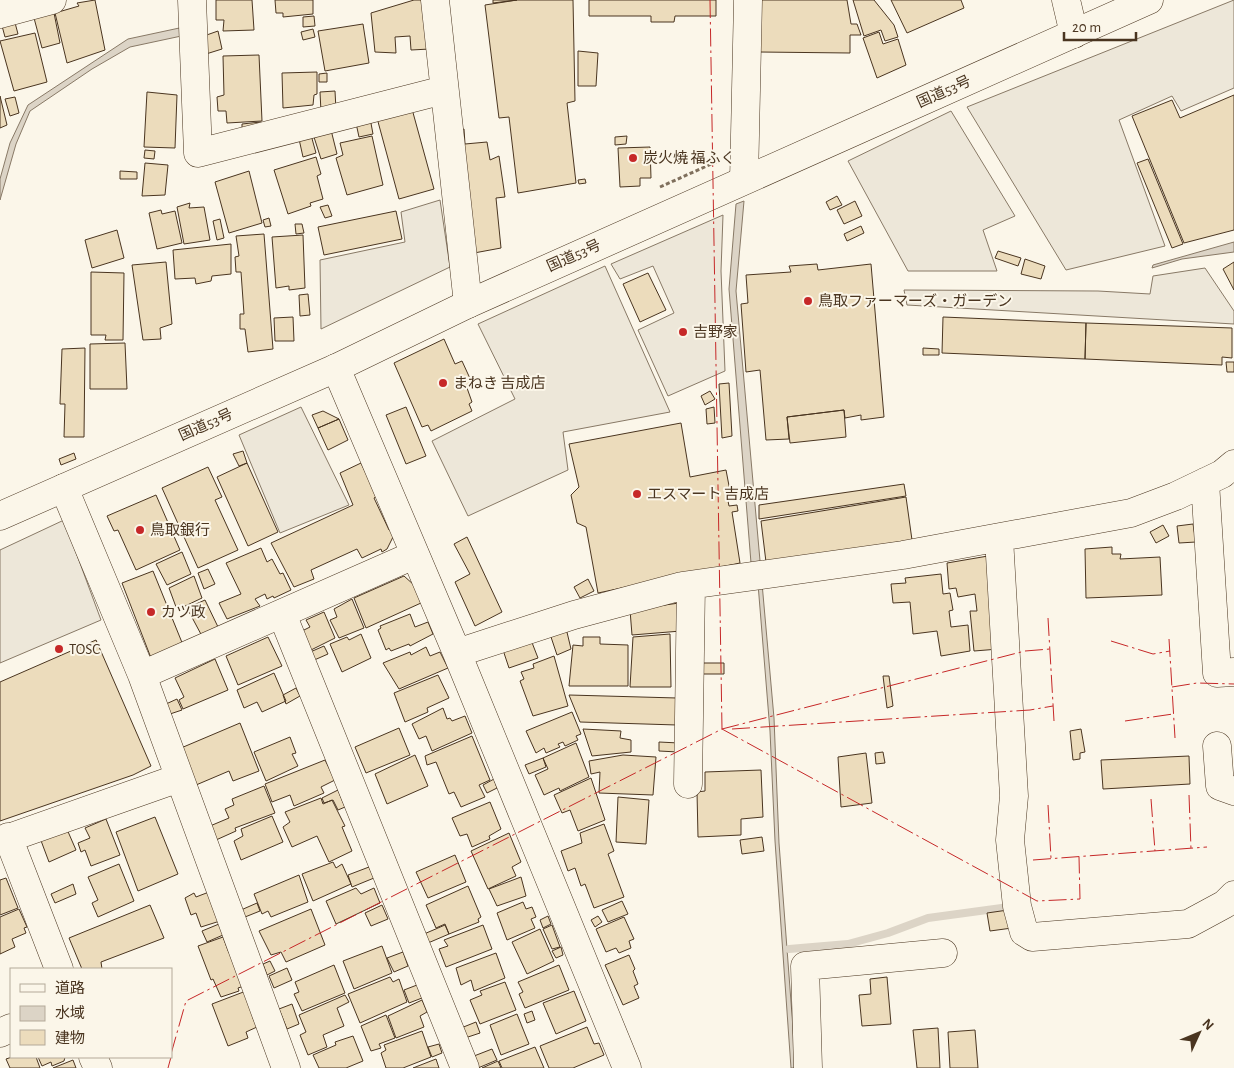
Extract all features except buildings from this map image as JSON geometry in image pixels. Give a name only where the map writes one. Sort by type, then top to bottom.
[{"type":"main road","points":[[0,14],[52,0]]},
{"type":"main road","points":[[192,0],[198,153],[444,90]]},
{"type":"main road","points":[[435,0],[468,304]]},
{"type":"main road","points":[[744,180],[748,0]]},
{"type":"main road","points":[[1066,0],[1074,34]]},
{"type":"main road","name":"国道53号","points":[[0,516],[336,368],[468,304],[1149,0]]},
{"type":"main road","points":[[336,368],[457,653],[627,1068]]},
{"type":"main road","points":[[457,653],[574,615],[691,585],[902,555],[1131,514],[1205,482],[1234,464]]},
{"type":"main road","points":[[1205,482],[1218,673],[1234,672]]},
{"type":"main road","points":[[64,488],[142,675],[286,1068]]},
{"type":"main road","points":[[999,538],[1014,796],[1010,840],[1017,906],[1024,932],[1032,938],[1188,924],[1225,904],[1234,895]]},
{"type":"main road","points":[[142,675],[414,555]]},
{"type":"main road","points":[[688,784],[691,585]]},
{"type":"main road","points":[[282,614],[465,1068]]},
{"type":"main road","points":[[1217,746],[1220,786],[1234,791]]},
{"type":"main road","points":[[59,968],[4,839],[179,778]]},
{"type":"main road","points":[[808,1068],[805,966],[943,954]]},
{"type":"shaded area","points":[[1234,0],[1234,88],[1181,111],[1172,96],[1119,120],[1165,246],[1066,270],[967,107]]},
{"type":"shaded area","points":[[951,111],[1015,216],[983,230],[997,271],[908,271],[848,161]]},
{"type":"shaded area","points":[[440,200],[450,267],[321,329],[320,260],[405,242],[401,212]]},
{"type":"shaded area","name":"吉野家","points":[[723,215],[721,271],[725,371],[668,396],[638,330],[674,313],[653,266],[620,279],[611,264]]},
{"type":"shaded area","points":[[605,266],[670,412],[563,432],[568,470],[468,516],[432,441],[515,399],[478,324]]},
{"type":"shaded area","points":[[1205,268],[1234,311],[1234,324],[907,305],[904,290],[1098,291],[1150,294],[1153,276]]},
{"type":"shaded area","points":[[301,407],[349,505],[280,533],[239,435]]},
{"type":"shaded area","points":[[64,520],[101,620],[0,663],[0,550]]},
{"type":"water","points":[[184,27],[186,35],[130,47],[92,69],[30,111],[16,144],[0,200],[0,179],[10,143],[28,105],[128,39]]},
{"type":"water","points":[[744,201],[736,291],[774,718],[779,843],[796,1068],[791,1068],[775,841],[770,731],[758,584],[751,563],[729,289],[736,204]]},
{"type":"water","points":[[1234,242],[1234,252],[1182,259],[1152,268],[1153,265]]},
{"type":"waterway","points":[[789,949],[848,944],[888,933],[928,918],[1009,907],[1010,909]]},
{"type":"power","points":[[710,0],[722,729]]},
{"type":"power","points":[[1048,618],[1054,721]]},
{"type":"power","points":[[1169,639],[1175,738]]},
{"type":"power","points":[[1111,641],[1153,654],[1170,651]]},
{"type":"power","points":[[172,1050],[186,1001],[722,729],[1025,651],[1050,649]]},
{"type":"power","points":[[1172,687],[1197,683],[1234,684]]},
{"type":"power","points":[[732,729],[1030,710],[1053,706]]},
{"type":"power","points":[[1125,721],[1173,714]]},
{"type":"power","points":[[722,729],[1037,901],[1080,899],[1079,857]]},
{"type":"power","points":[[1189,795],[1191,849]]},
{"type":"power","points":[[1151,799],[1155,851]]},
{"type":"power","points":[[1048,805],[1051,858]]},
{"type":"power","points":[[1033,860],[1207,847]]},
{"type":"power","points":[[168,1068],[171,1058]]},
{"type":"place","name":"炭火焼 福ふく","points":[[633,158]]},
{"type":"place","name":"鳥取ファーマーズ・ガーデン","points":[[808,301]]},
{"type":"place","name":"吉野家","points":[[683,332]]},
{"type":"place","name":"まねき 吉成店","points":[[443,383]]},
{"type":"place","name":"エスマート 吉成店","points":[[637,494]]},
{"type":"place","name":"鳥取銀行","points":[[140,530]]},
{"type":"place","name":"カツ政","points":[[151,612]]},
{"type":"place","name":"TOSC","points":[[59,649]]}]
